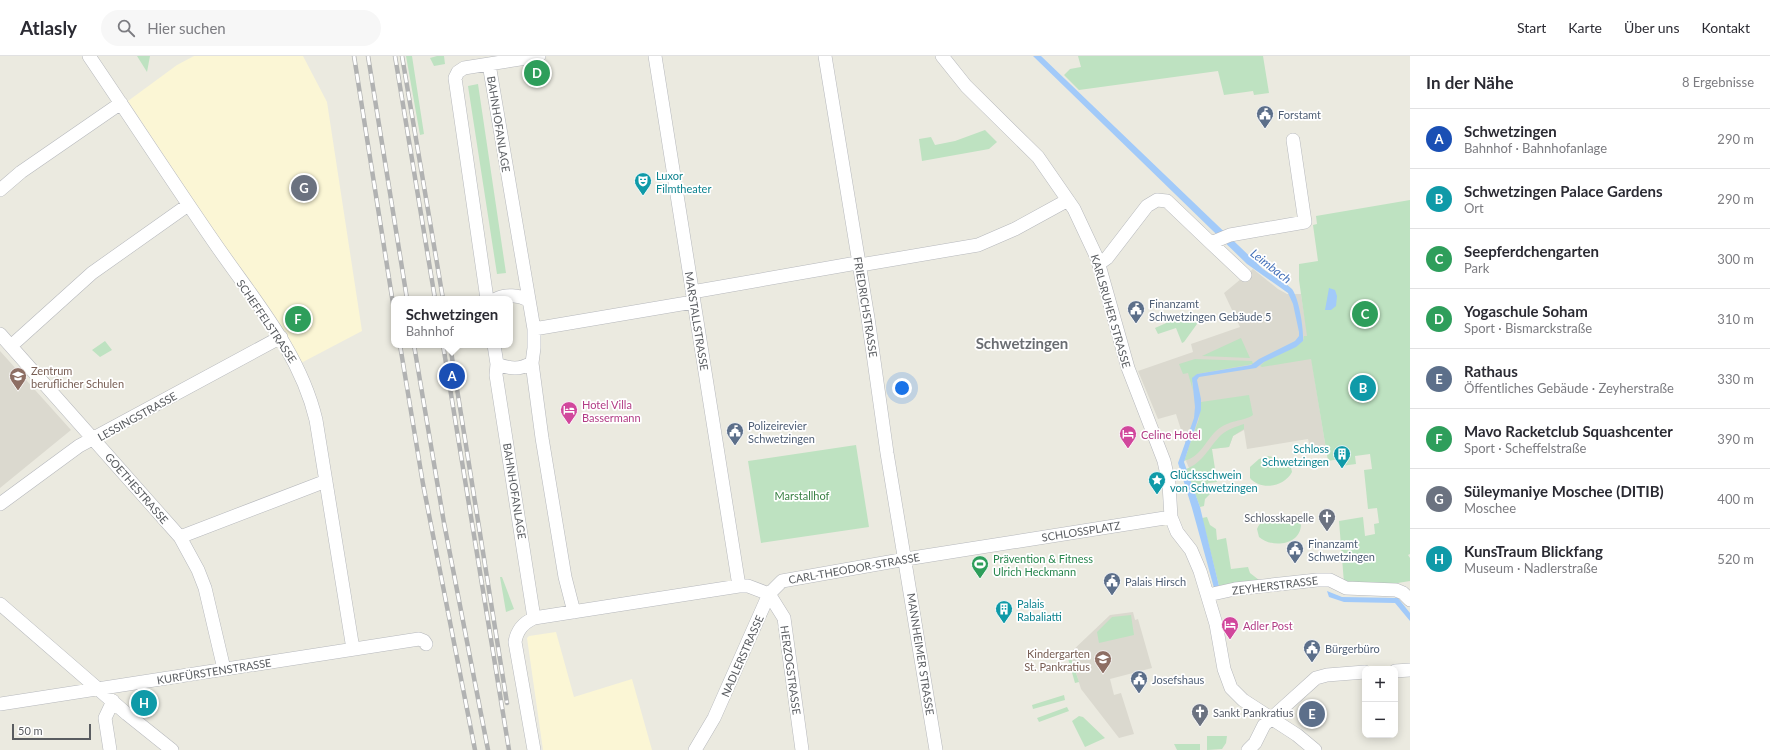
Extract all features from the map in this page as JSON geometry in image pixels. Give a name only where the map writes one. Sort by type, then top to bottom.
[{"type":"street","name":"SCHEFFELSTRASSE","points":[[90,56],[188,204],[280,337],[298,367],[312,400],[353,649]]},
{"type":"street","points":[[489,64],[539,56]]},
{"type":"street","name":"MARSTALLSTRASSE","points":[[654,56],[740,586]]},
{"type":"street","name":"FRIEDRICHSTRASSE","points":[[825,56],[859,264],[887,453],[906,559]]},
{"type":"street","name":"KARLSRUHER STRASSE","points":[[942,56],[966,86],[1038,157],[1068,200],[1100,263],[1119,341],[1167,472],[1170,517]]},
{"type":"street","name":"BAHNHOFANLAGE","points":[[488,296],[454,82],[456,75],[464,68],[489,64],[534,329],[532,363],[560,544],[574,612]]},
{"type":"street","points":[[0,190],[21,172],[121,103]]},
{"type":"street","points":[[1220,239],[1305,222],[1293,140]]},
{"type":"street","points":[[534,329],[851,264],[978,245],[1025,224],[1068,200]]},
{"type":"street","points":[[1100,263],[1107,258],[1147,206],[1157,200],[1167,201],[1220,239],[1245,275]]},
{"type":"street","points":[[10,346],[92,273],[188,204]]},
{"type":"street","points":[[513,296],[521,296],[528,300]]},
{"type":"street","name":"GOETHESTRASSE","points":[[0,334],[180,537],[198,570],[205,588],[224,669]]},
{"type":"street","name":"LESSINGSTRASSE","points":[[0,504],[79,446],[280,337]]},
{"type":"street","name":"BAHNHOFANLAGE","points":[[494,348],[497,364],[496,375],[534,618]]},
{"type":"street","points":[[497,364],[513,369],[522,368],[532,363]]},
{"type":"street","points":[[180,537],[326,481]]},
{"type":"street","points":[[1170,517],[1177,532],[1195,557],[1216,624],[1224,669],[1231,688],[1243,700],[1297,735],[1315,750]]},
{"type":"street","name":"SCHLOSSPLATZ","points":[[991,545],[1170,517]]},
{"type":"street","name":"CARL-THEODOR-STRASSE","points":[[769,594],[778,584],[787,579],[991,545]]},
{"type":"street","name":"MANNHEIMER STRASSE","points":[[906,559],[936,750]]},
{"type":"street","name":"ZEYHERSTRASSE","points":[[1208,595],[1301,581],[1330,580],[1346,588],[1396,590],[1403,593],[1410,600]]},
{"type":"street","points":[[534,750],[515,642],[516,635],[523,624],[534,618],[740,586],[748,586],[769,594]]},
{"type":"street","name":"NADLERSTRASSE","points":[[704,750],[714,718],[769,594]]},
{"type":"street","name":"HERZOGSTRASSE","points":[[769,594],[784,618],[802,750]]},
{"type":"street","points":[[0,604],[98,689],[172,750]]},
{"type":"street","name":"KURFÜRSTENSTRASSE","points":[[0,704],[419,639],[424,640],[426,644]]},
{"type":"street","points":[[1398,671],[1410,670]]},
{"type":"street","points":[[1248,750],[1255,743],[1264,725],[1316,678],[1327,675],[1362,672]]},
{"type":"street","points":[[110,750],[105,718],[113,701]]},
{"type":"street","name":"NADLERSTRASSE","points":[[695,750],[714,718]]},
{"type":"shaded area","points":[[194,56],[303,56],[327,102],[362,331],[301,363],[128,101],[177,65]]},
{"type":"shaded area","points":[[1253,269],[1278,289],[1287,294],[1301,294],[1326,449],[1311,452],[1308,439],[1247,449],[1244,430],[1233,436],[1229,447],[1212,449],[1196,465],[1189,468],[1186,461],[1189,455],[1176,414],[1158,419],[1138,371],[1193,352],[1191,344],[1240,327],[1224,293]]},
{"type":"shaded area","name":"Zentrum beruflicher Schulen","points":[[0,351],[71,430],[0,488]]},
{"type":"shaded area","name":"Kindergarten St. Pankratius","points":[[1133,612],[1135,620],[1138,619],[1152,668],[1110,679],[1114,695],[1121,693],[1134,734],[1119,738],[1081,689],[1070,653],[1110,615]]},
{"type":"shaded area","points":[[556,632],[574,697],[632,679],[652,750],[543,750],[527,638],[529,636]]},
{"type":"green space","points":[[137,56],[150,56],[147,72]]},
{"type":"green space","points":[[406,56],[412,56],[424,134],[420,135]]},
{"type":"green space","points":[[444,56],[445,64],[434,66],[430,58]]},
{"type":"green space","points":[[1078,56],[1263,56],[1269,93],[1254,95],[1253,91],[1224,95],[1218,71],[1079,90],[1064,75],[1070,69],[1081,67]]},
{"type":"green space","points":[[478,84],[506,273],[497,274],[468,86]]},
{"type":"green space","points":[[985,130],[997,142],[989,149],[922,161],[919,139],[931,137],[935,145],[955,141]]},
{"type":"green space","points":[[1410,200],[1410,554],[1408,555],[1410,558],[1410,581],[1379,586],[1344,583],[1339,521],[1363,517],[1365,536],[1375,534],[1374,524],[1379,523],[1377,508],[1368,509],[1364,470],[1372,469],[1370,454],[1355,456],[1356,464],[1341,466],[1340,459],[1328,461],[1311,359],[1262,367],[1260,366],[1264,362],[1303,341],[1304,336],[1307,336],[1299,280],[1299,264],[1318,261],[1313,225],[1317,224],[1316,216]]},
{"type":"green space","points":[[1191,312],[1197,324],[1184,342],[1182,343],[1176,328],[1158,334],[1155,328]]},
{"type":"green space","points":[[1241,338],[1250,358],[1202,356]]},
{"type":"green space","points":[[105,341],[112,350],[100,357],[92,350]]},
{"type":"green space","points":[[1195,359],[1252,361],[1253,364],[1197,374],[1192,383],[1193,391],[1188,373],[1183,374],[1179,364]]},
{"type":"green space","points":[[1249,395],[1253,415],[1221,427],[1212,435],[1198,453],[1190,459],[1184,461],[1199,419],[1201,402]]},
{"type":"green space","points":[[1244,424],[1244,429],[1233,436],[1229,447],[1212,449],[1217,482],[1208,483],[1210,494],[1205,499],[1204,506],[1200,507],[1186,469],[1197,463],[1221,435],[1232,428]]},
{"type":"green space","name":"Marstallhof","points":[[856,445],[869,527],[761,543],[748,461]]},
{"type":"green space","points":[[1268,456],[1284,459],[1290,463],[1292,472],[1284,481],[1272,486],[1260,485],[1250,478],[1250,467],[1259,459]]},
{"type":"green space","points":[[1284,514],[1295,518],[1301,525],[1296,537],[1290,541],[1277,544],[1264,541],[1259,537],[1257,529],[1262,522],[1272,516]]},
{"type":"green space","points":[[1207,517],[1210,525],[1216,529],[1217,540],[1226,538],[1231,569],[1248,567],[1250,573],[1259,580],[1219,586],[1202,518]]},
{"type":"green space","points":[[500,577],[502,577],[514,609],[506,612]]},
{"type":"green space","points":[[1131,615],[1134,635],[1099,643],[1097,632],[1112,617]]},
{"type":"green space","points":[[1067,655],[1070,655],[1079,682],[1075,683]]},
{"type":"green space","points":[[1064,695],[1065,700],[1033,709],[1032,705]]},
{"type":"green space","points":[[1067,707],[1069,711],[1039,722],[1037,718]]},
{"type":"green space","points":[[1079,716],[1083,717],[1105,738],[1085,747],[1072,721]]},
{"type":"green space","points":[[1207,736],[1227,736],[1226,743],[1222,749],[1207,750]]},
{"type":"green space","points":[[1174,744],[1200,744],[1200,750],[1177,750]]},
{"type":"water","points":[[1033,56],[1041,56],[1263,269],[1285,283],[1295,293],[1302,322],[1303,341],[1296,347],[1264,362],[1256,368],[1199,377],[1197,380],[1201,399],[1201,410],[1184,462],[1200,507],[1219,586],[1214,588],[1178,463],[1194,418],[1195,407],[1192,378],[1197,374],[1251,365],[1259,359],[1295,341],[1299,336],[1299,332],[1293,304],[1288,293],[1247,264]]},
{"type":"water","points":[[1329,288],[1335,290],[1337,296],[1336,306],[1331,310],[1325,310]]},
{"type":"water","points":[[1327,591],[1342,597],[1398,598],[1410,613],[1410,621],[1395,603],[1344,602],[1329,597]]},
{"type":"railway","points":[[354,56],[392,296]]},
{"type":"railway","points":[[368,56],[407,296]]},
{"type":"railway","points":[[395,56],[435,296]]},
{"type":"railway","points":[[402,56],[442,296]]},
{"type":"railway","points":[[400,348],[423,484],[475,750]]},
{"type":"railway","points":[[415,348],[444,523],[488,750]]},
{"type":"railway","points":[[443,348],[509,750]]},
{"type":"railway","points":[[450,348],[507,703]]},
{"type":"place","name":"Yogaschule Soham","points":[[537,73]]},
{"type":"place","name":"Forstamt","points":[[1265,129]]},
{"type":"place","name":"Süleymaniye Moschee (DITIB)","points":[[304,188]]},
{"type":"place","name":"Luxor Filmtheater","points":[[643,196]]},
{"type":"place","name":"Seepferdchengarten","points":[[1365,314]]},
{"type":"place","name":"Mavo Racketclub Squashcenter","points":[[298,319]]},
{"type":"place","name":"Finanzamt Schwetzingen Gebäude 5","points":[[1136,324]]},
{"type":"place","name":"Schwetzingen","points":[[452,376]]},
{"type":"place","name":"Schwetzingen Palace Gardens","points":[[1363,388]]},
{"type":"place","name":"Zentrum beruflicher Schulen","points":[[18,391]]},
{"type":"place","name":"Hotel Villa Bassermann","points":[[569,425]]},
{"type":"place","name":"Polizeirevier Schwetzingen","points":[[735,446]]},
{"type":"place","name":"Celine Hotel","points":[[1128,449]]},
{"type":"place","name":"Schloss Schwetzingen","points":[[1342,469]]},
{"type":"place","name":"Glücksschwein von Schwetzingen","points":[[1157,495]]},
{"type":"place","name":"Schlosskapelle","points":[[1327,532]]},
{"type":"place","name":"Finanzamt Schwetzingen","points":[[1295,564]]},
{"type":"place","name":"Prävention & Fitness Ulrich Heckmann","points":[[980,579]]},
{"type":"place","name":"Palais Hirsch","points":[[1112,596]]},
{"type":"place","name":"Palais Rabaliatti","points":[[1004,624]]},
{"type":"place","name":"Adler Post","points":[[1230,640]]},
{"type":"place","name":"Bürgerbüro","points":[[1312,663]]},
{"type":"place","name":"Kindergarten St. Pankratius","points":[[1103,674]]},
{"type":"place","name":"Josefshaus","points":[[1139,694]]},
{"type":"place","name":"KunsTraum Blickfang","points":[[144,703]]},
{"type":"place","name":"Rathaus","points":[[1312,714]]},
{"type":"place","name":"Sankt Pankratius","points":[[1200,727]]},
{"type":"district","name":"Schwetzingen","points":[[1022,343]]},
{"type":"water label","name":"Leimbach","points":[[1271,266]]}]
